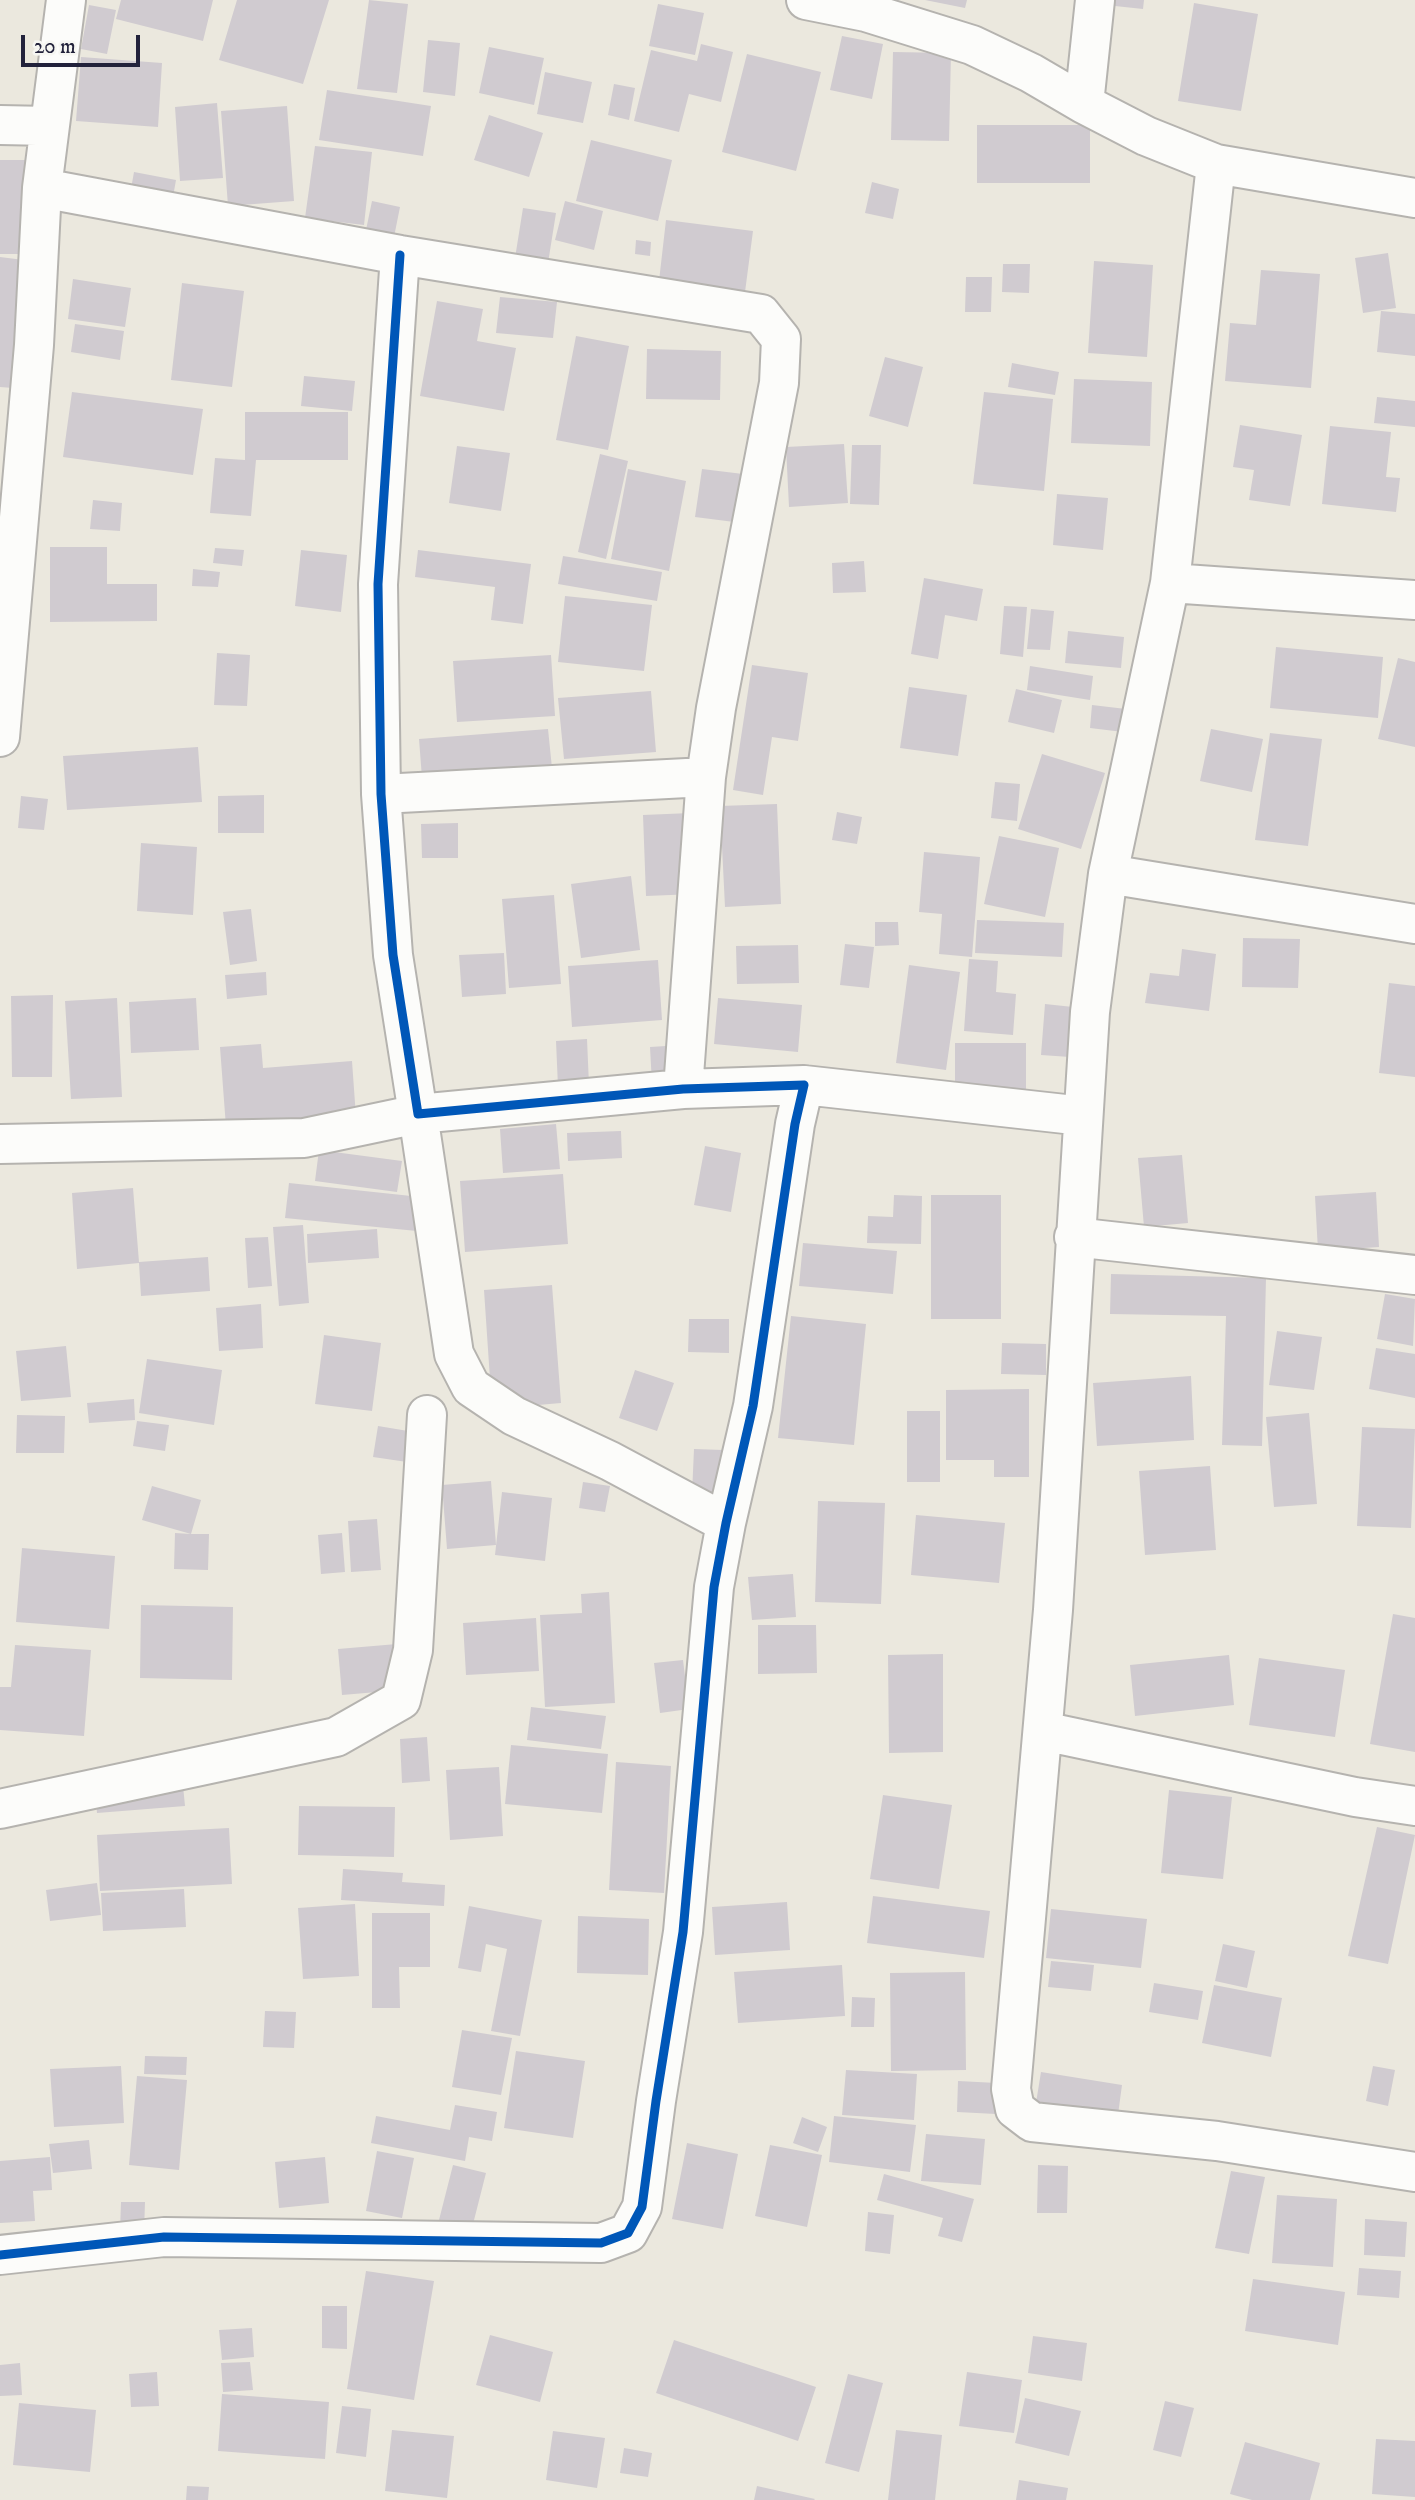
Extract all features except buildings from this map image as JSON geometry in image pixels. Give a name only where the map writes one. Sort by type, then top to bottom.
[{"type":"street","points":[[0,737],[4,632],[34,345],[42,188],[66,0]]},
{"type":"street","points":[[806,0],[866,12],[972,45],[1031,73],[1146,136],[1216,164],[1415,198]]},
{"type":"street","points":[[1084,104],[1095,0]]},
{"type":"street","points":[[0,125],[49,126]]},
{"type":"street","points":[[1216,164],[1170,583],[1108,874],[1090,1012],[1052,1622],[1011,2089],[1015,2109],[1032,2122],[1217,2141],[1415,2172]]},
{"type":"street","points":[[42,188],[400,255],[761,314],[781,339],[779,383],[716,708],[706,777],[683,1089]]},
{"type":"street","points":[[400,255],[378,584],[381,794],[393,955],[454,1354],[471,1387],[514,1416],[610,1461],[726,1523]]},
{"type":"street","points":[[1170,583],[1415,600]]},
{"type":"street","points":[[381,794],[706,777]]},
{"type":"street","points":[[1108,874],[1415,924]]},
{"type":"street","points":[[0,1144],[304,1138],[418,1114],[683,1089],[804,1085],[1083,1116]]},
{"type":"street","points":[[0,2255],[164,2237],[601,2243],[628,2233],[642,2207],[683,1932],[714,1587],[752,1406],[795,1124],[804,1085]]},
{"type":"street","points":[[1074,1237],[1415,1275]]},
{"type":"street","points":[[0,1809],[336,1737],[401,1700],[413,1650],[427,1415]]},
{"type":"street","points":[[1043,1731],[1329,1791],[1415,1806]]},
{"type":"cycle path","points":[[0,2255],[164,2237],[601,2243],[628,2233],[642,2207],[683,1932],[714,1587],[753,1406],[795,1124],[804,1085],[683,1089],[418,1114],[393,955],[381,794],[378,584],[400,255]]}]
